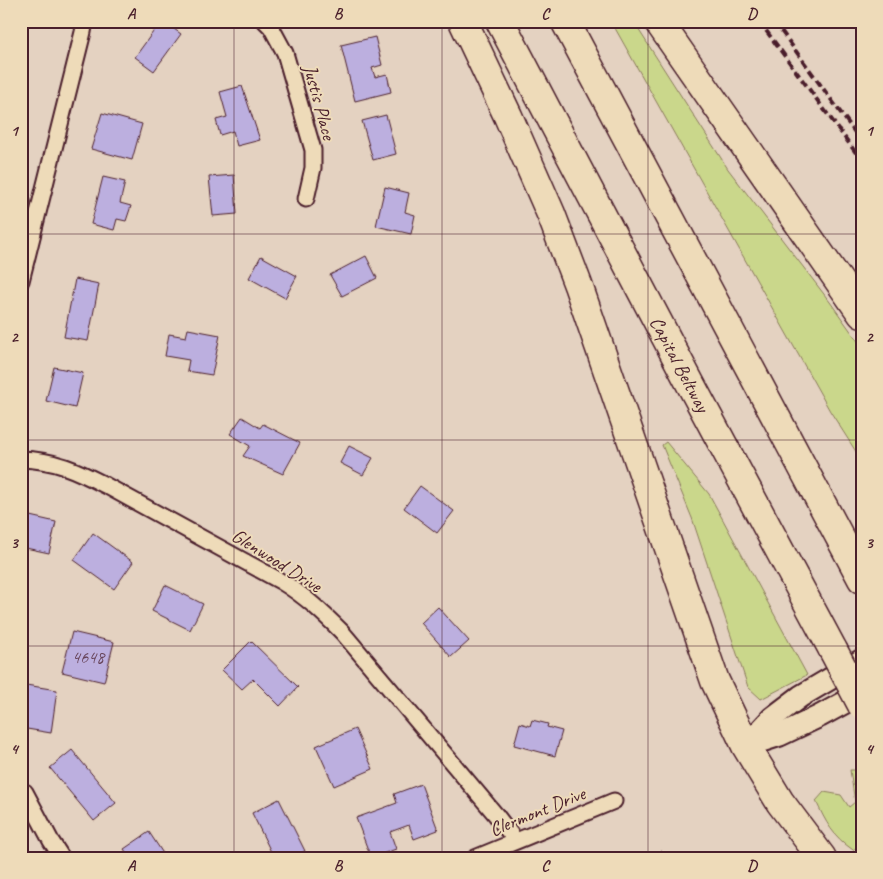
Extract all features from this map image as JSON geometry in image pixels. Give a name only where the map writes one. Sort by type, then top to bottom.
[{"type":"highway","points":[[462,21],[508,116],[554,223],[601,347],[715,681],[746,746],[780,802],[822,858]]},
{"type":"highway","name":"Capital Beltway","points":[[500,21],[690,384],[862,705]]},
{"type":"highway","points":[[565,21],[862,579]]},
{"type":"highway","points":[[658,21],[862,314]]},
{"type":"main road","points":[[746,746],[772,718],[801,696],[862,660]]},
{"type":"main road","points":[[746,746],[780,735],[862,693]]},
{"type":"street","points":[[21,281],[85,21]]},
{"type":"street","name":"Justis Place","points":[[266,21],[285,53],[313,150],[313,168],[306,199]]},
{"type":"street","name":"Glenwood Drive","points":[[21,459],[41,459],[91,478],[274,577],[301,594],[342,632],[515,840]]},
{"type":"street","points":[[25,792],[62,858]]},
{"type":"street","name":"Clermont Drive","points":[[475,858],[614,801]]},
{"type":"green space","points":[[611,21],[633,21],[728,169],[862,347],[862,461],[830,411]]},
{"type":"green space","points":[[666,442],[709,494],[807,675],[761,699],[748,687],[692,518],[662,445]]},
{"type":"green space","points":[[850,770],[858,770],[862,776],[862,843],[853,850],[840,840],[823,816],[816,801],[824,792],[841,795],[849,807],[855,802]]},
{"type":"building","points":[[161,21],[181,34],[154,71],[135,57]]},
{"type":"building","points":[[375,37],[382,65],[372,68],[375,77],[387,74],[391,92],[355,101],[341,45]]},
{"type":"building","points":[[242,86],[260,140],[237,146],[233,131],[220,135],[216,120],[227,117],[220,92]]},
{"type":"building","points":[[102,113],[142,124],[132,160],[91,149]]},
{"type":"building","points":[[386,115],[396,154],[373,160],[362,121]]},
{"type":"building","points":[[234,175],[237,214],[213,216],[209,177]]},
{"type":"building","points":[[103,177],[125,182],[120,203],[131,206],[126,221],[117,219],[114,230],[91,224]]},
{"type":"building","points":[[385,187],[409,193],[405,212],[415,215],[411,234],[376,226]]},
{"type":"building","points":[[261,256],[297,276],[285,298],[249,278]]},
{"type":"building","points":[[366,256],[377,278],[342,296],[330,275]]},
{"type":"building","points":[[75,279],[99,284],[88,341],[64,337]]},
{"type":"building","points":[[188,329],[220,335],[212,375],[187,371],[189,360],[165,356],[169,334],[186,337]]},
{"type":"building","points":[[54,367],[83,373],[75,408],[46,401]]},
{"type":"building","points":[[242,417],[260,428],[263,424],[300,443],[283,474],[243,456],[250,446],[230,434]]},
{"type":"building","points":[[349,446],[373,458],[363,475],[340,463]]},
{"type":"building","points":[[420,486],[454,511],[437,533],[404,508]]},
{"type":"building","points":[[21,514],[56,522],[49,553],[21,547]]},
{"type":"building","points":[[93,533],[133,562],[114,589],[74,560]]},
{"type":"building","points":[[165,585],[203,604],[190,630],[152,611]]},
{"type":"building","points":[[438,607],[469,641],[451,657],[421,623]]},
{"type":"building","points":[[72,632],[114,642],[104,682],[62,672]]},
{"type":"building","points":[[251,641],[298,687],[280,706],[253,679],[242,689],[222,670]]},
{"type":"building","points":[[26,685],[57,690],[51,733],[21,728],[21,701],[24,702]]},
{"type":"building","points":[[532,720],[548,724],[547,727],[562,731],[555,756],[514,745],[520,723],[530,726]]},
{"type":"building","points":[[355,729],[373,769],[334,786],[316,746]]},
{"type":"building","points":[[72,750],[116,803],[94,821],[50,768]]},
{"type":"building","points":[[421,784],[438,830],[414,839],[409,825],[390,832],[396,849],[371,858],[356,818],[397,803],[394,794]]},
{"type":"building","points":[[279,799],[305,851],[291,858],[274,858],[252,813]]},
{"type":"building","points":[[149,832],[166,858],[130,858],[124,849]]},
{"type":"building","points":[[662,851],[665,858],[647,858]]},
{"type":"railway","points":[[759,21],[862,161]]},
{"type":"railway","points":[[774,21],[862,142]]}]
